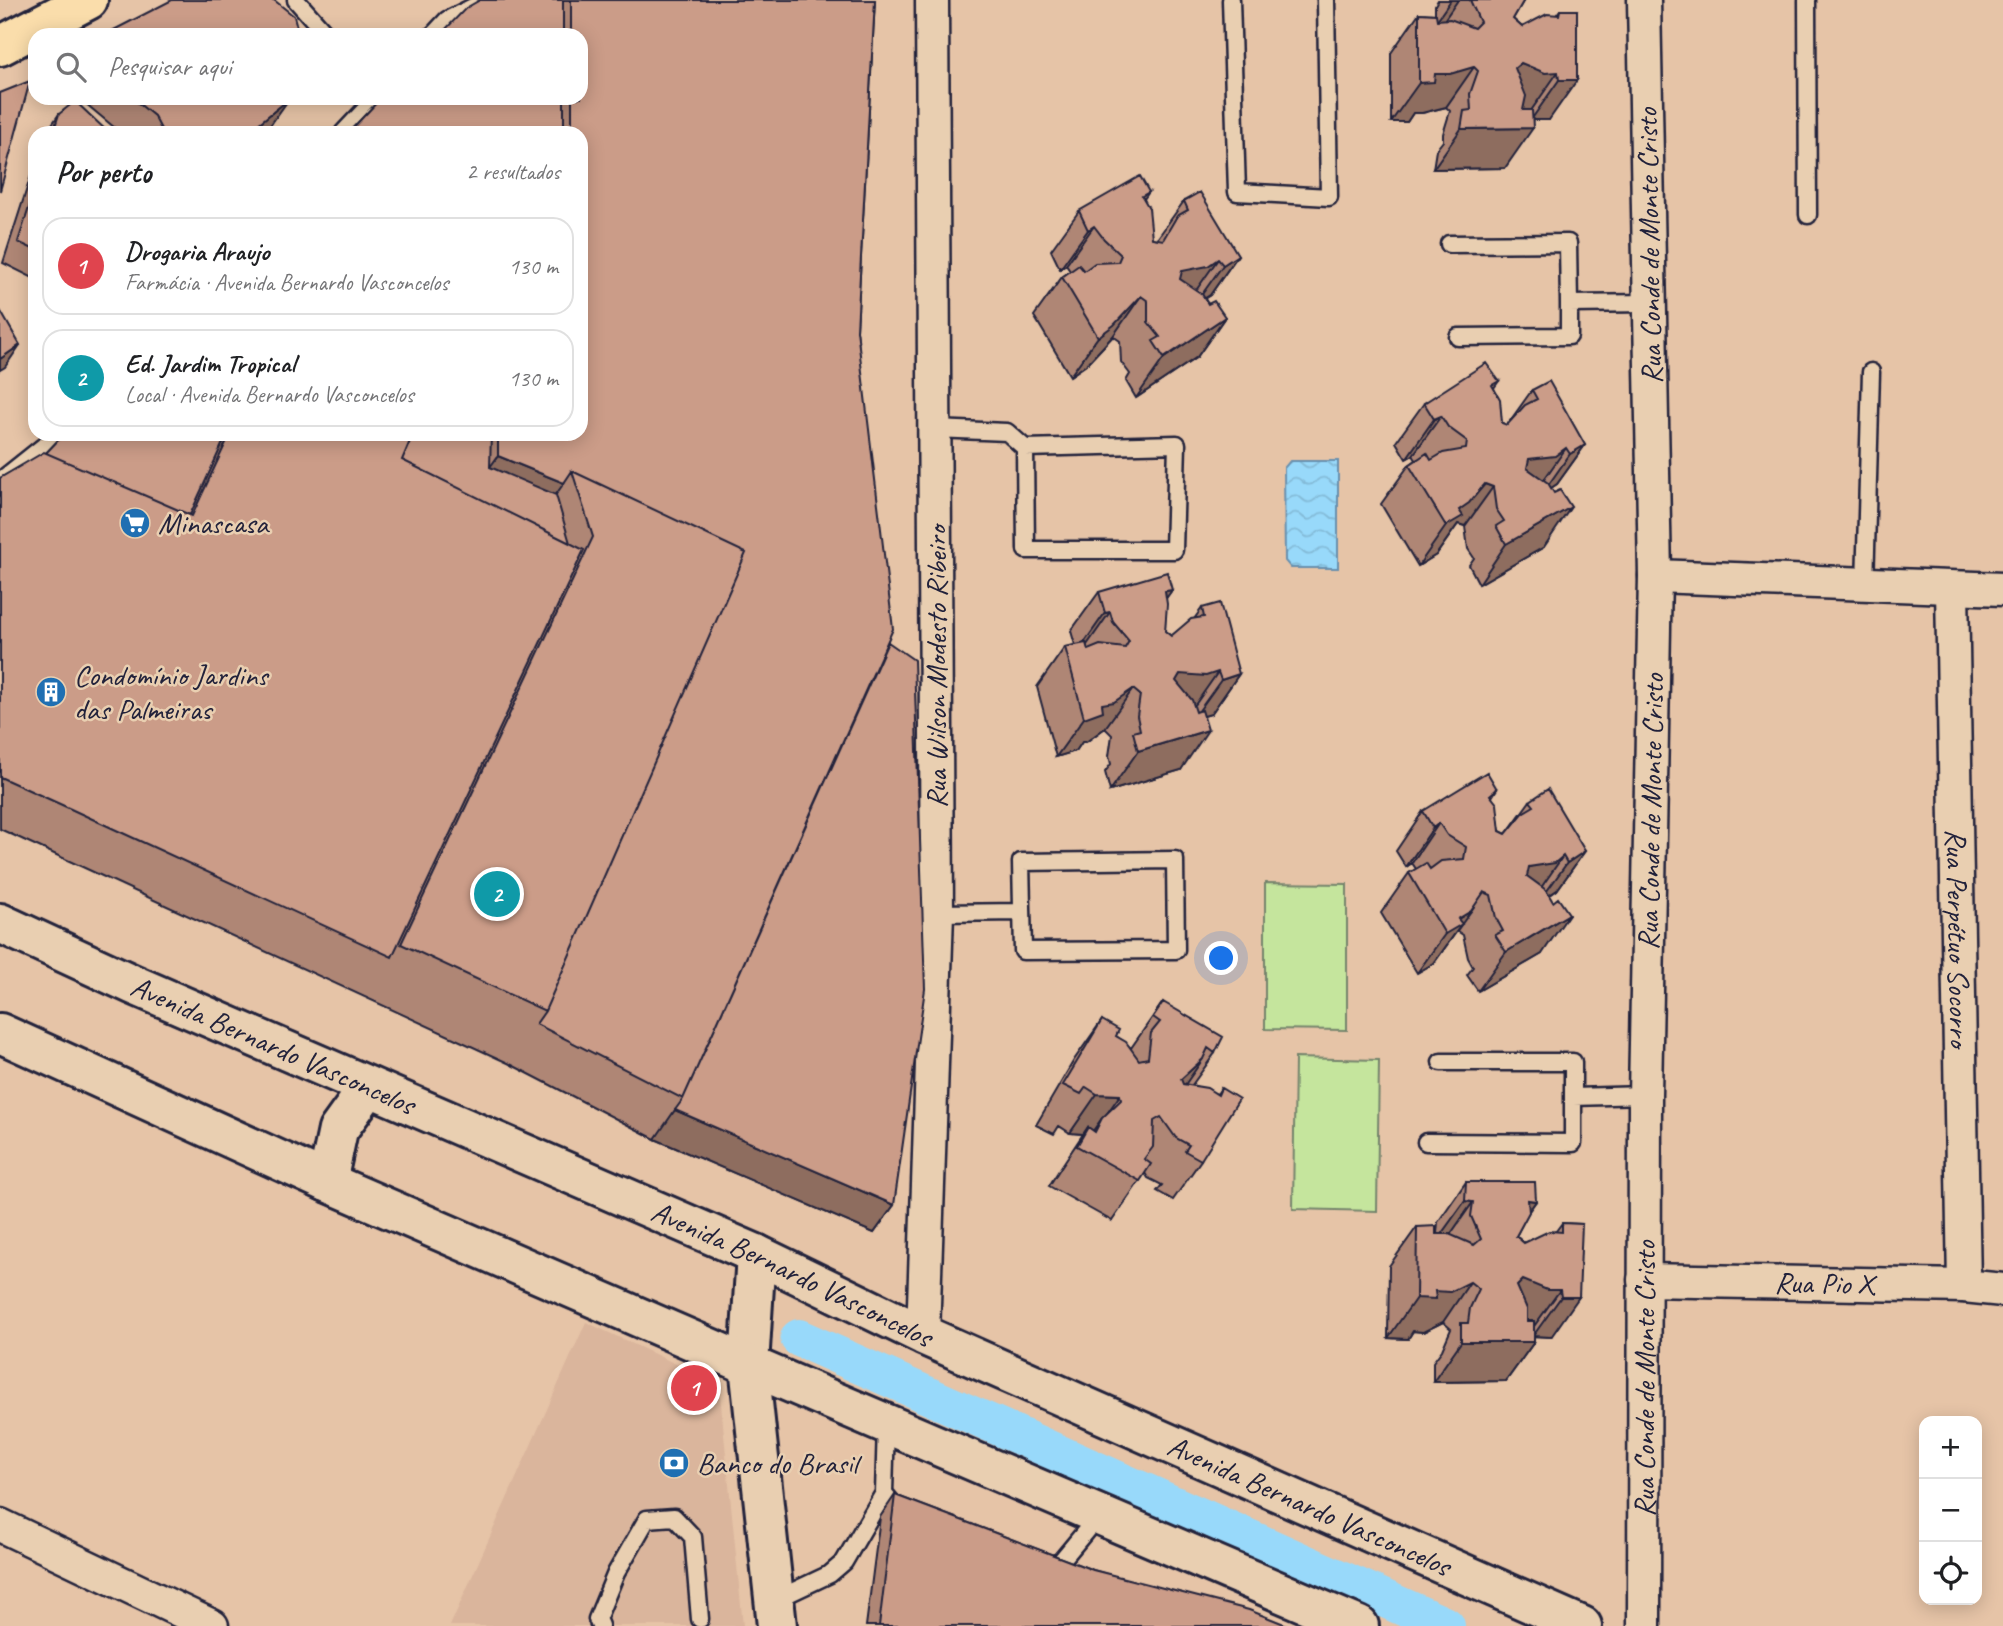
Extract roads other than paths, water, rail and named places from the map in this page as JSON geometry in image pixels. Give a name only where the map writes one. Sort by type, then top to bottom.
[{"type":"highway","points":[[34,28],[88,0]]},
{"type":"highway","points":[[0,46],[28,31]]},
{"type":"main road","name":"Avenida Bernardo Vasconcelos","points":[[0,923],[132,984],[757,1254],[923,1335],[1583,1626]]},
{"type":"main road","points":[[0,953],[132,984]]},
{"type":"main road","points":[[0,1033],[327,1182],[1359,1626]]},
{"type":"main road","points":[[327,1182],[338,1130],[369,1087]]},
{"type":"main road","points":[[757,1254],[749,1365],[776,1613]]},
{"type":"street","name":"Rua Wilson Modesto Ribeiro","points":[[923,1335],[937,913],[932,0]]},
{"type":"street","name":"Rua Conde de Monte Cristo","points":[[1644,0],[1656,576],[1645,1096],[1644,1626]]},
{"type":"street","points":[[1656,576],[2003,589]]},
{"type":"street","name":"Rua Perpétuo Socorro","points":[[1952,588],[1964,1286]]},
{"type":"street","name":"Rua Pio X","points":[[1644,1280],[1964,1286],[2003,1290]]},
{"type":"street","points":[[0,1525],[212,1626]]},
{"type":"lane","points":[[296,0],[321,28]]},
{"type":"lane","points":[[440,28],[447,20],[486,0]]},
{"type":"lane","points":[[1231,0],[1237,192],[1329,197],[1325,0]]},
{"type":"lane","points":[[1807,0],[1808,215]]},
{"type":"lane","points":[[350,126],[370,105]]},
{"type":"lane","points":[[1449,244],[1568,243],[1569,335],[1458,337]]},
{"type":"lane","points":[[1569,304],[1650,303]]},
{"type":"lane","points":[[1865,585],[1871,372]]},
{"type":"lane","points":[[935,429],[1007,432],[1025,448],[1177,444],[1174,550],[1026,550],[1025,448]]},
{"type":"lane","points":[[0,481],[50,441]]},
{"type":"lane","points":[[1175,860],[1176,950],[1023,951],[1022,912],[1021,862],[1175,860]]},
{"type":"lane","points":[[937,913],[1022,912]]},
{"type":"lane","points":[[1426,1142],[1573,1143],[1573,1062],[1441,1062]]},
{"type":"lane","points":[[1573,1097],[1645,1096]]},
{"type":"lane","points":[[776,1613],[844,1562],[884,1493],[886,1424]]},
{"type":"lane","points":[[884,1493],[900,1514],[923,1524]]},
{"type":"lane","points":[[1026,1566],[1045,1569],[1061,1561],[1099,1515]]},
{"type":"lane","points":[[600,1626],[597,1619],[616,1573],[647,1519],[674,1517],[694,1537],[700,1619]]},
{"type":"water","points":[[1290,461],[1338,461],[1338,568],[1291,568],[1285,561],[1284,468]]},
{"type":"waterway","points":[[799,1338],[1446,1626]]},
{"type":"place","name":"Minascasa","points":[[135,523]]},
{"type":"place","name":"Condomínio Jardins das Palmeiras","points":[[51,692]]},
{"type":"place","name":"Ed. Jardim Tropical","points":[[497,894]]},
{"type":"place","name":"Drogaria Araujo","points":[[694,1388]]},
{"type":"place","name":"Banco do Brasil","points":[[674,1463]]}]
